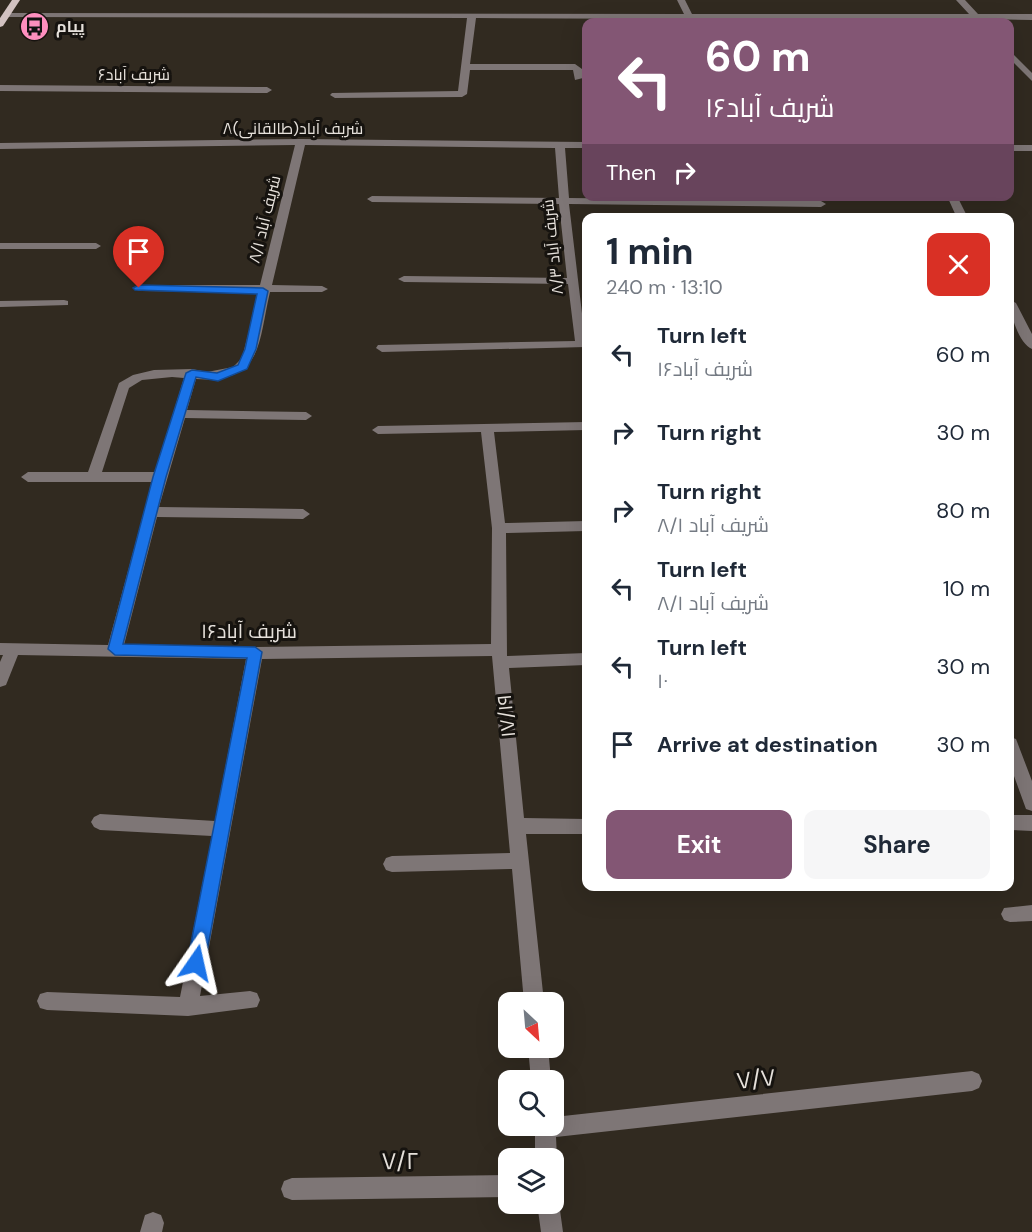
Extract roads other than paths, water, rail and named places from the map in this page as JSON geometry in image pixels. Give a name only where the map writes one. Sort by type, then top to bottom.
[{"type":"main road","points":[[0,24],[16,0]]},
{"type":"street","points":[[681,0],[690,18]]},
{"type":"street","points":[[960,0],[977,18]]},
{"type":"street","points":[[7,15],[345,10],[472,15],[568,11],[675,18]]},
{"type":"street","points":[[334,95],[462,94],[472,15]]},
{"type":"street","points":[[1014,18],[1032,17]]},
{"type":"street","points":[[1014,63],[1032,63]]},
{"type":"street","points":[[1014,63],[1032,78]]},
{"type":"street","points":[[465,67],[575,67],[578,69],[578,78]]},
{"type":"street","name":"شریف آباد۶","points":[[0,88],[267,90]]},
{"type":"street","name":"۸شریف آباد(طالقانی)","points":[[0,146],[301,142],[582,145]]},
{"type":"street","name":"شریف آباد ۸/۱","points":[[94,476],[123,386],[133,377],[148,373],[192,373],[218,377],[243,367],[250,349],[301,142]]},
{"type":"street","name":"شریف آباد ۸/۳","points":[[560,145],[573,286],[582,333]]},
{"type":"street","points":[[1014,148],[1032,148]]},
{"type":"street","points":[[372,199],[821,204]]},
{"type":"street","points":[[0,246],[96,246]]},
{"type":"street","points":[[404,279],[573,286],[582,289]]},
{"type":"street","points":[[139,288],[322,290]]},
{"type":"street","points":[[0,304],[64,303]]},
{"type":"street","points":[[1014,311],[1032,345]]},
{"type":"street","points":[[382,348],[582,344]]},
{"type":"street","points":[[115,649],[160,477],[192,373]]},
{"type":"street","points":[[180,414],[306,416]]},
{"type":"street","points":[[378,430],[582,426]]},
{"type":"street","name":"۱۷/۱۹","points":[[487,429],[499,528],[500,656],[533,992]]},
{"type":"street","points":[[28,477],[160,477]]},
{"type":"street","points":[[152,512],[303,514]]},
{"type":"street","points":[[499,528],[582,526]]},
{"type":"street","points":[[0,681],[6,649]]},
{"type":"street","name":"شریف آباد۱۶","points":[[6,649],[115,649],[582,659]]},
{"type":"street","points":[[188,1007],[255,652]]},
{"type":"street","points":[[1014,755],[1032,804]]},
{"type":"street","points":[[100,822],[222,829]]},
{"type":"street","points":[[1014,823],[1032,823]]},
{"type":"street","points":[[517,826],[582,826]]},
{"type":"street","points":[[392,864],[521,861]]},
{"type":"street","points":[[1010,914],[1032,913]]},
{"type":"street","points":[[47,1001],[188,1007],[250,1000]]},
{"type":"street","name":"۷/۷","points":[[564,1124],[972,1081]]},
{"type":"street","name":"۷/۲","points":[[292,1189],[498,1186]]},
{"type":"street","points":[[550,1214],[552,1232]]},
{"type":"place","name":"پیام","points":[[35,26]]}]
